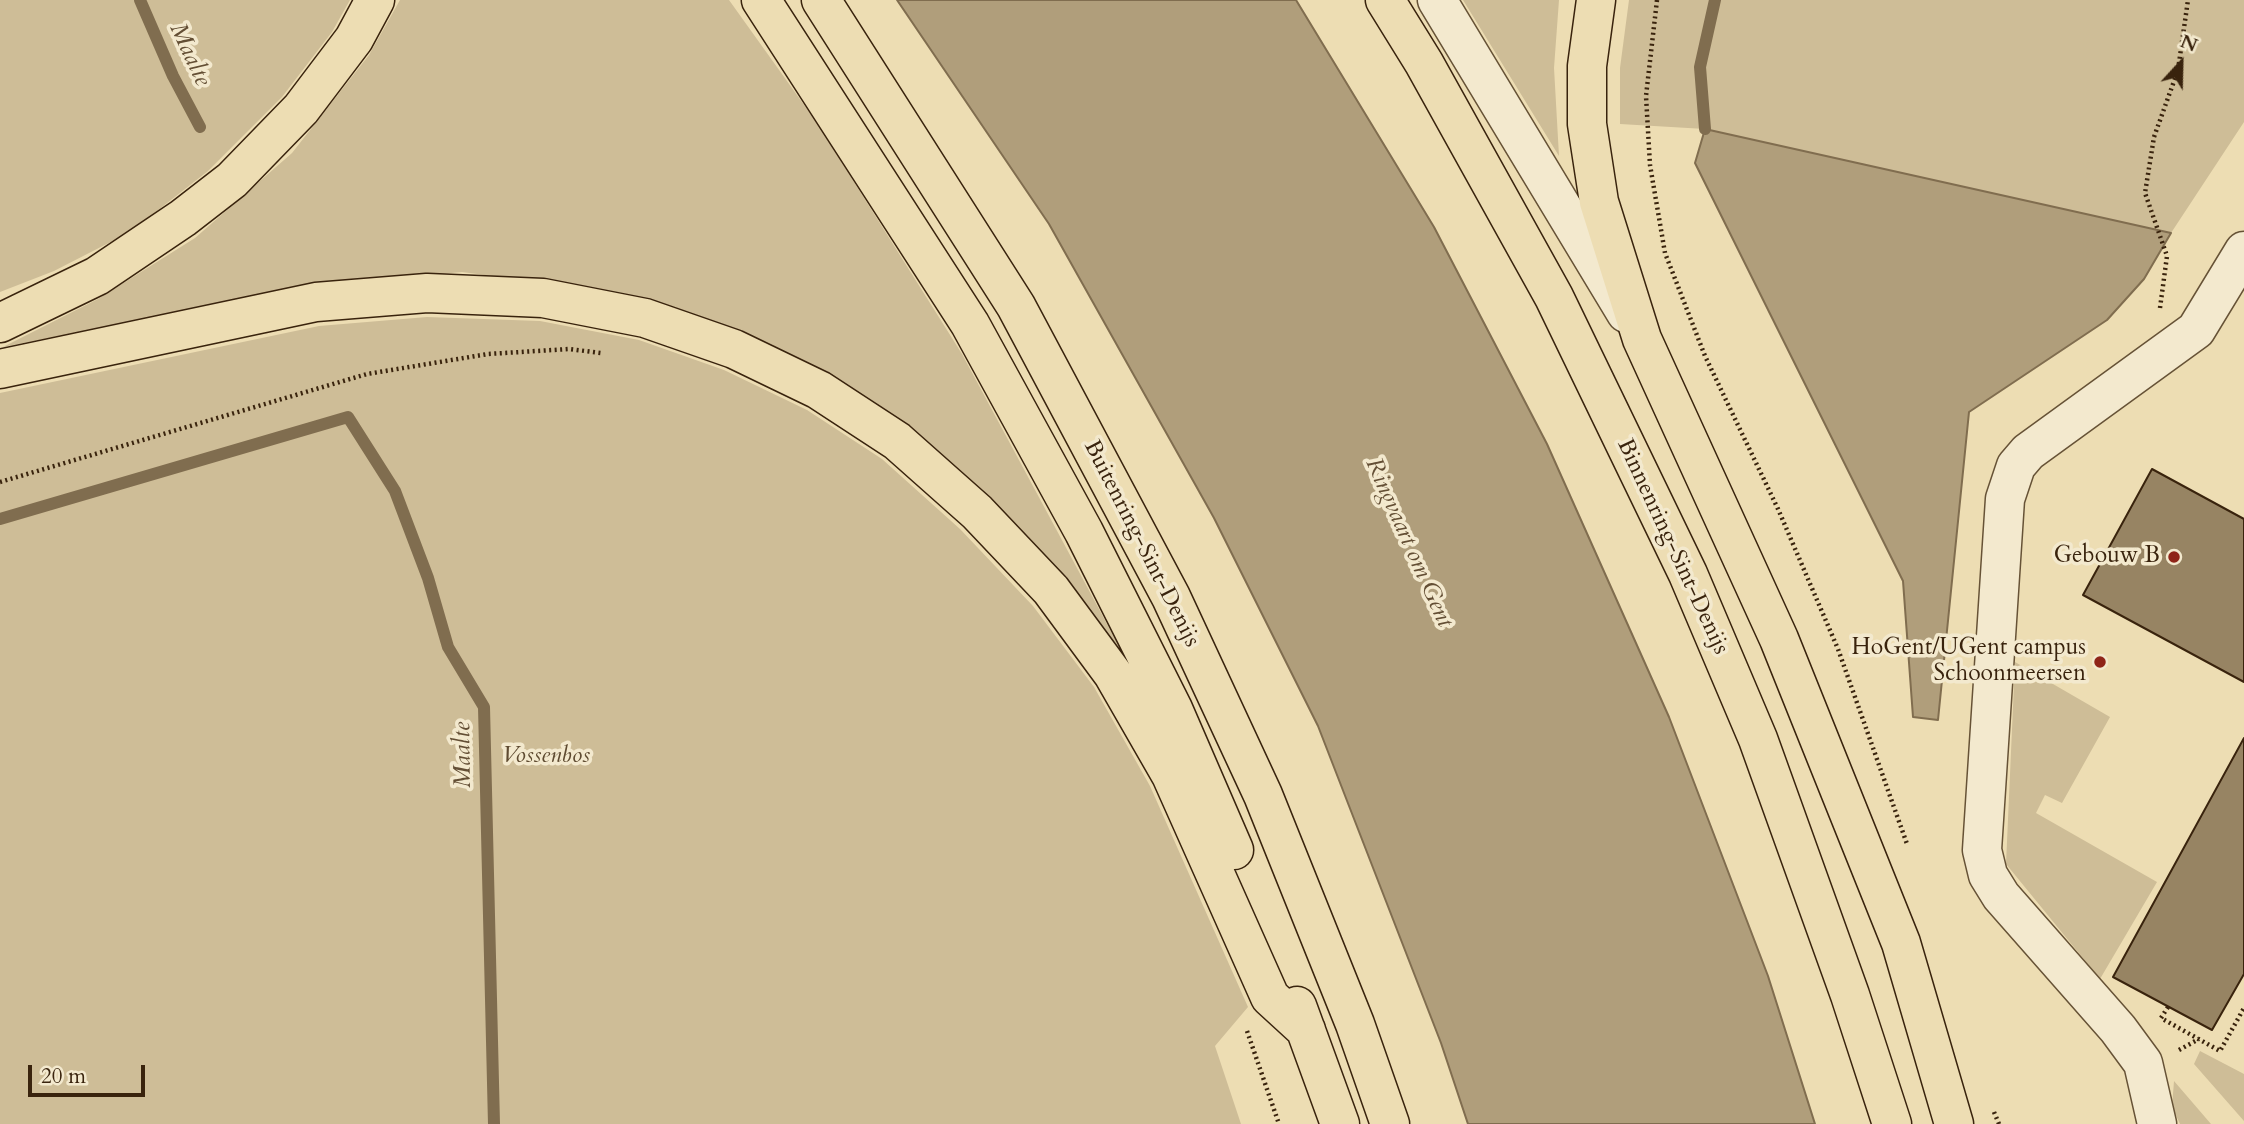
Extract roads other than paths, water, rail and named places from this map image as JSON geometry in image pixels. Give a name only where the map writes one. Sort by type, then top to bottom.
[{"type":"highway","points":[[0,323],[97,276],[183,218],[232,180],[301,109],[354,39],[375,0]]},
{"type":"highway","points":[[761,0],[970,324],[1084,532],[1173,709],[1306,1030],[1340,1124]]},
{"type":"highway","name":"Buitenring-Sint-Denijs","points":[[821,0],[1016,306],[1171,597],[1263,795],[1355,1024],[1390,1124]]},
{"type":"highway","name":"Binnenring-Sint-Denijs","points":[[1385,0],[1424,63],[1554,297],[1688,574],[1758,739],[1850,995],[1892,1124]]},
{"type":"highway","points":[[1596,0],[1587,66],[1587,124],[1599,202],[1642,339],[1779,639],[1885,905],[1900,943],[1954,1124]]},
{"type":"highway","points":[[0,369],[316,302],[427,293],[543,298],[645,318],[734,349],[819,390],[897,441],[977,512],[1051,590],[1113,674],[1171,775],[1270,997],[1306,1030]]},
{"type":"lane","points":[[1437,0],[1642,339]]},
{"type":"lane","points":[[2157,1124],[2143,1063],[2119,1029],[2001,896],[1988,875],[1982,850],[2005,499],[2013,473],[2028,452],[2196,330],[2244,251]]},
{"type":"water","name":"Ringvaart om Gent","points":[[897,0],[1296,0],[1434,227],[1547,444],[1669,717],[1768,976],[1815,1124],[1468,1124],[1441,1043],[1318,726],[1214,518],[1049,224]]},
{"type":"water","points":[[1705,129],[2171,233],[2144,279],[2107,320],[1969,412],[1938,720],[1913,717],[1903,581],[1695,163]]},
{"type":"waterway","name":"Maalte","points":[[140,0],[173,76],[200,127]]},
{"type":"waterway","points":[[1705,129],[1700,67],[1715,0]]},
{"type":"waterway","name":"Maalte","points":[[0,519],[348,417],[395,491],[428,578],[448,647],[484,707],[494,1124]]},
{"type":"place","name":"Gebouw B","points":[[2174,557]]},
{"type":"place","name":"HoGent/UGent campus Schoonmeersen","points":[[2100,662]]},
{"type":"park label","name":"Vossenbos","points":[[546,757]]}]
